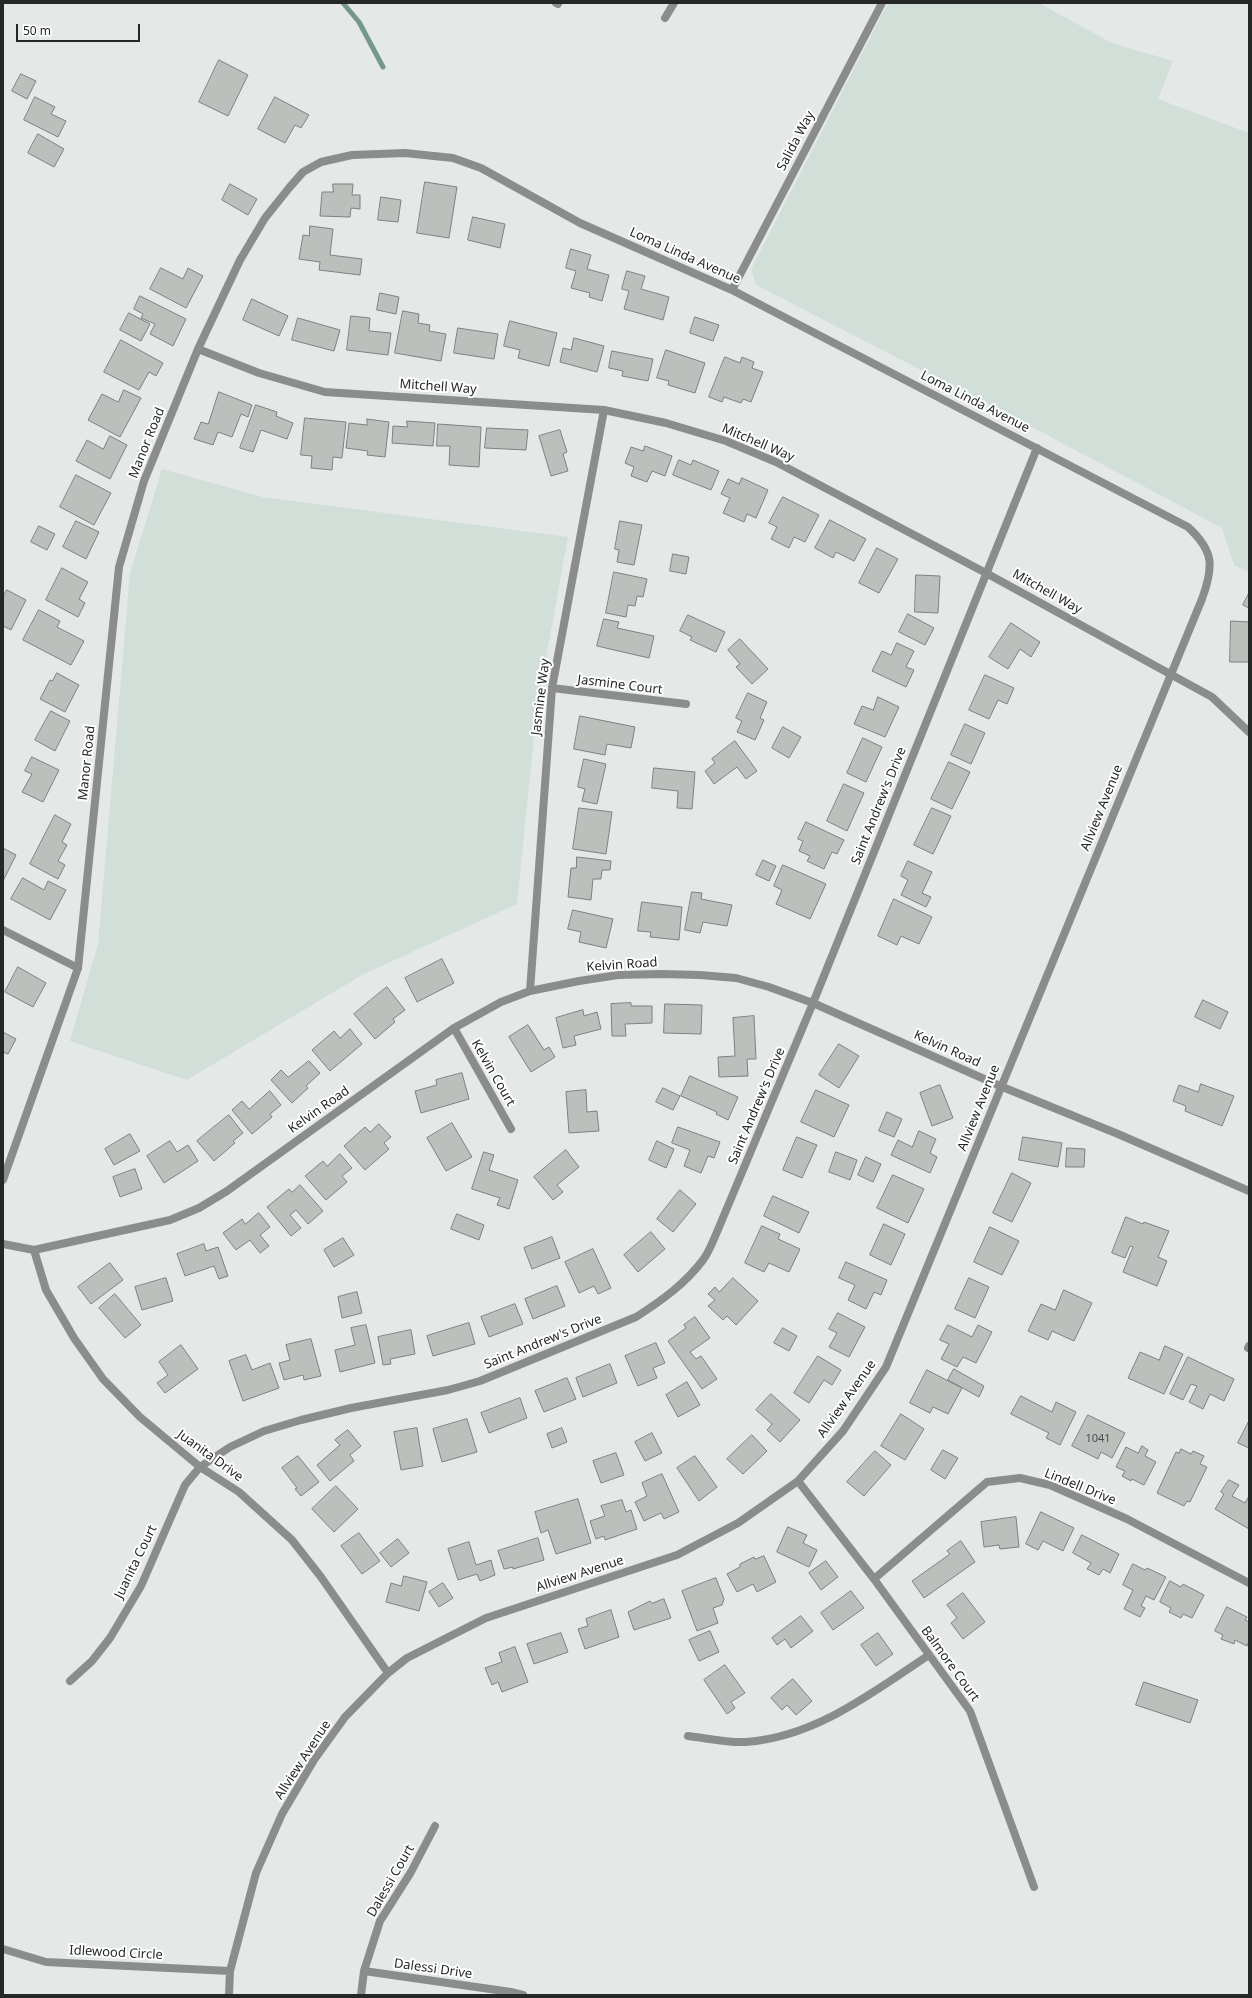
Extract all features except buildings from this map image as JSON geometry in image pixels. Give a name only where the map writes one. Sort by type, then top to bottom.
[{"type":"street","points":[[665,18],[674,3]]},
{"type":"street","name":"Salida Way","points":[[732,290],[882,3]]},
{"type":"street","name":"Loma Linda Avenue","points":[[198,349],[240,260],[265,218],[303,172],[321,162],[352,155],[406,153],[453,158],[481,168],[580,222],[732,290],[1188,526],[1202,540],[1210,561]]},
{"type":"street","name":"Mitchell Way","points":[[198,349],[259,373],[325,392],[604,410],[674,425],[726,441],[769,459],[986,573],[1170,673],[1212,697],[1249,732]]},
{"type":"street","name":"Manor Road","points":[[3,1180],[78,968],[119,567],[144,481],[198,349]]},
{"type":"street","name":"Jasmine Way","points":[[530,991],[552,688],[604,410]]},
{"type":"street","name":"Saint Andrew's Drive","points":[[200,1467],[230,1447],[264,1431],[351,1408],[448,1390],[480,1381],[636,1317],[658,1303],[687,1280],[704,1259],[717,1232],[813,1003],[986,573],[1038,448]]},
{"type":"street","name":"Allview Avenue","points":[[229,1995],[230,1971],[256,1873],[282,1814],[314,1760],[345,1717],[388,1673],[407,1658],[486,1618],[677,1555],[738,1523],[798,1481],[843,1431],[886,1367],[1208,581],[1210,561]]},
{"type":"street","name":"Jasmine Court","points":[[552,688],[686,704]]},
{"type":"street","points":[[3,930],[78,968]]},
{"type":"street","name":"Kelvin Road","points":[[3,1244],[11,1247],[34,1250],[170,1220],[199,1208],[227,1191],[454,1028],[501,1002],[530,991],[618,975],[700,974],[736,978],[769,987],[813,1003],[1000,1086],[1118,1134],[1249,1191]]},
{"type":"street","name":"Kelvin Court","points":[[454,1028],[511,1129]]},
{"type":"street","name":"Juanita Drive","points":[[34,1250],[46,1290],[74,1338],[103,1379],[140,1417],[200,1467],[239,1492],[292,1540],[321,1577],[388,1673]]},
{"type":"street","name":"Juanita Court","points":[[70,1681],[92,1661],[114,1631],[141,1586],[185,1485],[200,1467]]},
{"type":"street","name":"Lindell Drive","points":[[874,1579],[987,1482],[1020,1478],[1050,1485],[1127,1519],[1249,1583]]},
{"type":"street","name":"Balmore Court","points":[[798,1481],[874,1579],[970,1711],[1034,1887]]},
{"type":"street","points":[[688,1736],[745,1742],[780,1736],[843,1712],[929,1655]]},
{"type":"street","name":"Dalessi Court","points":[[364,1971],[380,1921],[411,1872],[435,1826]]},
{"type":"street","name":"Idlewood Circle","points":[[3,1949],[46,1962],[230,1971]]},
{"type":"street","points":[[361,1995],[364,1971]]},
{"type":"street","name":"Dalessi Drive","points":[[364,1971],[523,1995]]},
{"type":"shaded area","points":[[888,3],[1039,3],[1112,43],[1173,61],[1158,99],[1249,133],[1249,572],[1234,565],[1222,528],[1045,434],[756,285],[751,269]]},
{"type":"shaded area","points":[[162,469],[263,497],[568,537],[537,708],[517,904],[362,975],[187,1080],[70,1041],[98,944],[130,573]]},
{"type":"waterway","points":[[343,3],[359,22],[383,67]]}]
